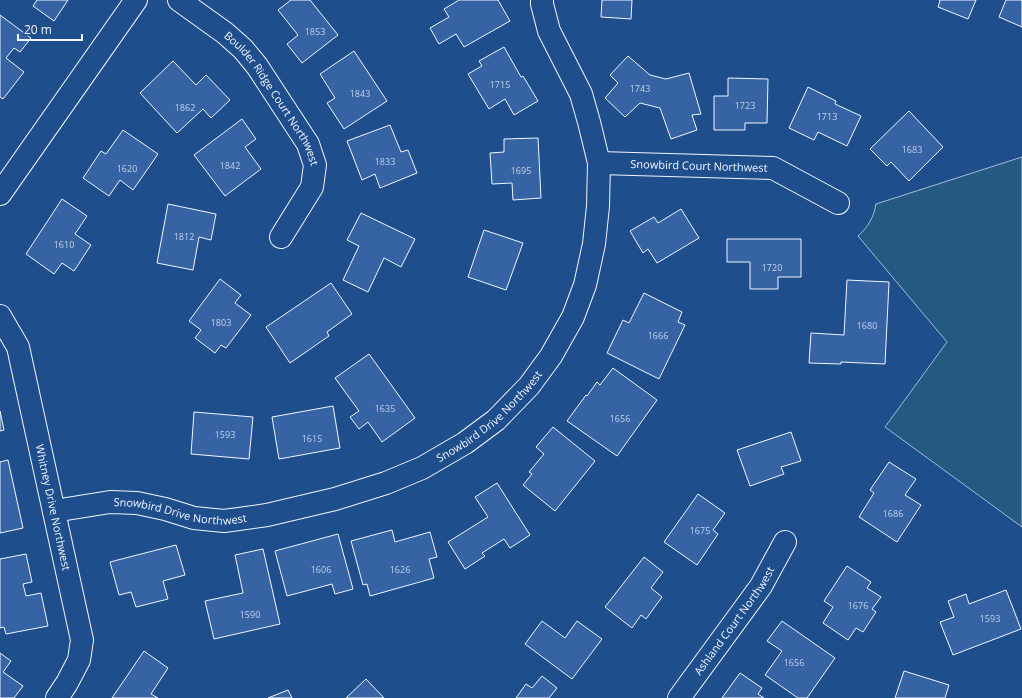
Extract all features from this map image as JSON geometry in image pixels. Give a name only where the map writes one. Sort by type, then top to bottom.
[{"type":"street","points":[[0,194],[136,0]]},
{"type":"street","name":"Boulder Ridge Court Northwest","points":[[179,0],[225,32],[244,49],[257,66],[308,144],[315,165],[312,187],[281,237]]},
{"type":"street","name":"Snowbird Drive Northwest","points":[[54,511],[110,502],[136,503],[165,509],[194,518],[224,520],[267,515],[335,499],[386,483],[422,468],[465,443],[496,420],[529,386],[551,356],[573,316],[585,285],[594,244],[598,206],[599,163],[589,122],[581,94],[549,31],[542,0]]},
{"type":"street","name":"Snowbird Court Northwest","points":[[599,163],[773,168],[838,203]]},
{"type":"street","name":"Whitney Drive Northwest","points":[[0,316],[18,347],[82,640],[79,660],[57,698]]},
{"type":"street","name":"Ashland Court Northwest","points":[[679,698],[761,586],[785,542]]},
{"type":"shaded area","points":[[1022,157],[1022,527],[885,427],[947,342],[858,236],[870,222],[876,204]]},
{"type":"building","points":[[37,0],[68,0],[54,21],[33,6]]},
{"type":"building","points":[[291,0],[310,0],[338,35],[302,63],[287,44],[298,35],[278,10]]},
{"type":"building","points":[[459,0],[498,0],[510,21],[464,47],[456,34],[439,44],[430,28],[449,17],[444,9]]},
{"type":"building","points":[[602,0],[632,0],[631,19],[601,17]]},
{"type":"building","points":[[939,0],[976,0],[968,19],[938,7]]},
{"type":"building","points":[[1006,0],[1022,0],[1022,27],[999,17]]},
{"type":"building","points":[[0,15],[31,38],[20,52],[14,48],[6,58],[24,72],[3,99],[0,97]]},
{"type":"building","points":[[504,47],[521,77],[523,76],[538,101],[514,115],[505,99],[489,109],[468,74],[482,66],[479,61]]},
{"type":"building","points":[[354,51],[387,101],[344,129],[327,103],[335,98],[320,74]]},
{"type":"building","points":[[628,56],[650,75],[666,79],[689,73],[701,114],[692,115],[697,130],[671,139],[660,108],[640,103],[625,117],[605,98],[618,83],[610,75]]},
{"type":"building","points":[[173,61],[196,85],[206,75],[230,100],[211,118],[203,109],[177,133],[140,93]]},
{"type":"building","points":[[728,78],[768,79],[767,123],[745,123],[745,130],[714,130],[714,96],[728,96]]},
{"type":"building","points":[[808,87],[836,101],[835,104],[861,116],[847,146],[818,132],[814,140],[789,128]]},
{"type":"building","points":[[909,111],[943,147],[909,181],[891,162],[887,166],[870,149]]},
{"type":"building","points":[[242,119],[256,139],[245,147],[261,169],[225,196],[194,155]]},
{"type":"building","points":[[390,125],[401,152],[408,150],[417,173],[380,188],[375,174],[362,180],[347,141]]},
{"type":"building","points":[[123,130],[158,154],[133,190],[120,180],[109,196],[83,178],[101,151],[106,154]]},
{"type":"building","points":[[538,138],[541,198],[513,200],[512,183],[492,184],[490,153],[504,152],[504,139]]},
{"type":"building","points":[[62,199],[87,216],[75,234],[91,245],[74,271],[62,263],[54,274],[26,254]]},
{"type":"building","points":[[168,204],[216,214],[211,240],[199,237],[193,270],[157,263]]},
{"type":"building","points":[[681,209],[699,238],[657,263],[648,249],[643,253],[630,231],[654,217],[658,223]]},
{"type":"building","points":[[361,213],[415,239],[401,267],[384,258],[368,292],[343,280],[359,246],[347,240]]},
{"type":"building","points":[[484,230],[523,243],[506,290],[468,277]]},
{"type":"building","points":[[727,239],[801,239],[801,277],[778,277],[778,289],[750,289],[750,262],[727,262]]},
{"type":"building","points":[[220,279],[241,295],[235,303],[251,315],[226,348],[221,345],[215,353],[195,338],[201,330],[189,321]]},
{"type":"building","points":[[847,280],[889,282],[885,364],[841,362],[841,364],[809,363],[811,333],[844,335]]},
{"type":"building","points":[[331,283],[352,314],[327,332],[329,336],[290,363],[266,327]]},
{"type":"building","points":[[644,293],[682,312],[678,322],[685,325],[659,379],[607,353],[623,320],[629,323]]},
{"type":"building","points":[[369,354],[415,418],[382,442],[368,422],[359,429],[350,417],[359,411],[335,378]]},
{"type":"building","points":[[613,368],[657,400],[617,456],[567,421],[597,382],[600,385]]},
{"type":"building","points":[[333,406],[340,448],[279,459],[272,417]]},
{"type":"building","points":[[0,411],[4,430],[0,431]]},
{"type":"building","points":[[194,412],[253,417],[249,459],[191,454]]},
{"type":"building","points":[[553,427],[595,461],[555,511],[523,485],[532,474],[529,472],[544,454],[536,447]]},
{"type":"building","points":[[791,432],[801,461],[781,467],[784,474],[750,486],[737,450]]},
{"type":"building","points":[[8,460],[23,528],[0,533],[0,462]]},
{"type":"building","points":[[889,462],[916,479],[905,495],[921,505],[897,542],[859,517],[874,493],[870,490]]},
{"type":"building","points":[[497,483],[530,535],[510,548],[504,539],[482,553],[485,556],[465,569],[448,542],[488,517],[475,497]]},
{"type":"building","points":[[698,494],[725,513],[713,530],[718,534],[697,565],[664,542]]},
{"type":"building","points":[[392,530],[395,542],[430,532],[437,557],[429,559],[434,578],[370,596],[367,584],[363,585],[351,541]]},
{"type":"building","points":[[338,534],[353,589],[335,594],[332,584],[287,596],[275,551]]},
{"type":"building","points":[[176,545],[185,575],[163,581],[168,599],[136,607],[131,592],[119,595],[110,562]]},
{"type":"building","points":[[263,549],[280,624],[214,639],[205,601],[243,593],[235,555]]},
{"type":"building","points":[[26,554],[32,582],[23,584],[26,596],[41,593],[48,626],[6,634],[4,627],[0,628],[0,559]]},
{"type":"building","points":[[644,557],[663,572],[651,588],[662,597],[646,619],[641,615],[632,628],[605,607]]},
{"type":"building","points":[[847,566],[871,582],[867,588],[881,597],[872,609],[876,612],[863,632],[856,628],[848,640],[823,623],[833,607],[824,601]]},
{"type":"building","points":[[1006,590],[1021,629],[953,655],[940,622],[954,617],[948,601],[966,594],[969,604]]},
{"type":"building","points":[[542,621],[565,638],[577,621],[602,639],[572,679],[525,644]]},
{"type":"building","points":[[782,621],[835,658],[807,698],[798,698],[765,675],[782,651],[767,641]]},
{"type":"building","points":[[144,651],[168,668],[151,694],[158,698],[112,698]]},
{"type":"building","points":[[0,653],[11,661],[3,672],[23,686],[14,698],[0,698]]},
{"type":"building","points":[[904,671],[949,685],[945,698],[895,698]]},
{"type":"building","points":[[740,673],[762,688],[758,694],[764,698],[722,698]]},
{"type":"building","points":[[542,676],[557,688],[549,698],[516,698],[526,684],[532,688]]},
{"type":"building","points":[[366,679],[384,698],[346,698]]},
{"type":"building","points":[[288,690],[292,698],[268,698]]}]
